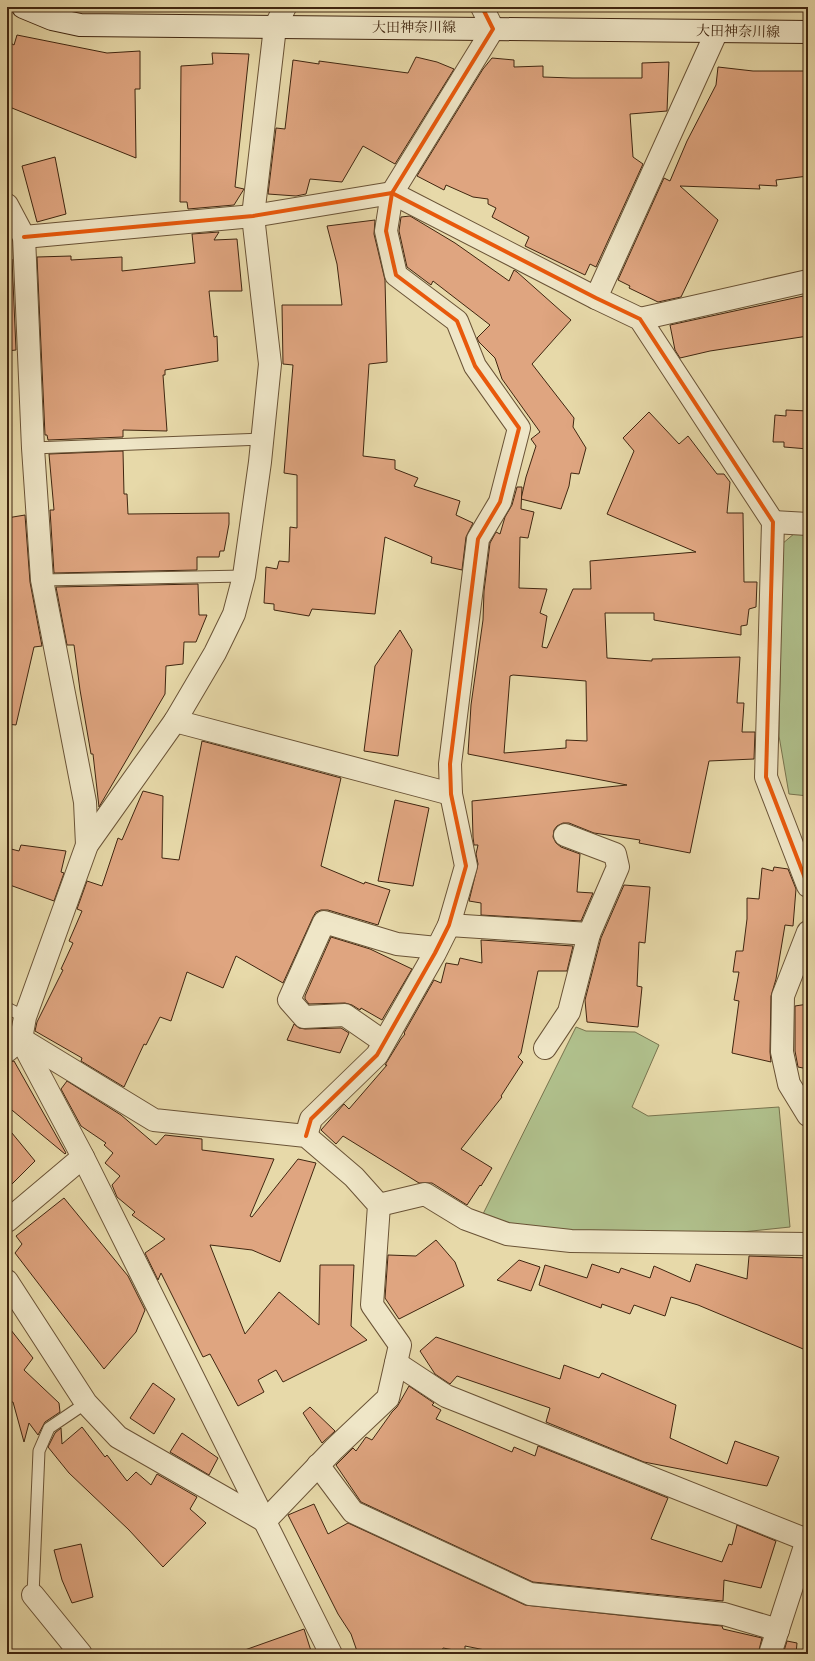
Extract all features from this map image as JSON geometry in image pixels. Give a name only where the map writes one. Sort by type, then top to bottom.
[{"type":"street","name":"大田神奈川線","points":[[23,7],[52,19],[80,25],[808,32]]},
{"type":"street","points":[[285,7],[275,27],[253,216],[270,364],[263,439],[244,576],[234,614],[215,653],[175,721],[87,845],[16,1012],[14,1045],[83,1157],[331,1654]]},
{"type":"street","points":[[306,1136],[311,1119],[377,1055],[449,925],[466,866],[452,794],[450,764],[478,539],[500,502],[519,428],[475,366],[457,321],[396,275],[386,231],[392,193],[493,29],[482,7]]},
{"type":"street","points":[[596,298],[717,31]]},
{"type":"street","points":[[24,237],[253,216],[392,193],[596,298],[640,319],[773,522],[766,777],[808,886]]},
{"type":"street","points":[[7,205],[24,237],[33,448],[42,580],[85,802],[87,845]]},
{"type":"street","points":[[640,319],[808,281]]},
{"type":"street","points":[[773,522],[808,524]]},
{"type":"street","points":[[175,721],[452,794]]},
{"type":"street","points":[[545,1048],[569,1012],[589,934],[618,867],[615,854],[565,836]]},
{"type":"street","points":[[384,1042],[345,1015],[304,1017],[289,1000],[324,922],[397,944],[436,948]]},
{"type":"street","points":[[449,925],[589,934]]},
{"type":"street","points":[[807,1111],[789,1084],[782,1052],[782,1017],[783,996],[808,932]]},
{"type":"street","points":[[14,1045],[154,1120],[306,1136],[354,1177],[379,1205],[372,1305],[400,1345],[388,1398],[318,1465],[265,1521]]},
{"type":"street","points":[[7,1220],[83,1157]]},
{"type":"street","points":[[379,1205],[425,1194],[466,1219],[507,1234],[571,1241],[808,1244]]},
{"type":"street","points":[[8,1286],[86,1403],[118,1437],[265,1521]]},
{"type":"street","points":[[396,1362],[446,1396],[807,1540],[770,1654]]},
{"type":"street","points":[[318,1465],[353,1512],[530,1594],[724,1614],[778,1630]]},
{"type":"street","points":[[33,1595],[81,1654]]},
{"type":"lane","points":[[33,448],[263,439]]},
{"type":"lane","points":[[42,580],[244,576]]},
{"type":"lane","points":[[33,1595],[39,1451],[49,1428],[86,1403]]},
{"type":"green space","points":[[795,533],[808,534],[808,796],[789,794],[779,736],[782,544]]},
{"type":"green space","points":[[576,1027],[586,1031],[635,1032],[659,1045],[632,1107],[648,1116],[779,1107],[790,1227],[704,1236],[530,1232],[483,1214]]},
{"type":"building","points":[[17,35],[107,53],[140,51],[140,89],[135,89],[136,158],[7,106],[7,41],[14,45]]},
{"type":"building","points":[[212,53],[249,54],[235,187],[244,189],[234,205],[188,209],[187,202],[180,202],[181,66],[213,64]]},
{"type":"building","points":[[416,57],[437,62],[454,69],[395,164],[363,146],[342,182],[310,179],[306,194],[296,196],[268,194],[276,128],[285,129],[293,60],[319,64],[319,61],[408,73]]},
{"type":"building","points":[[492,58],[514,60],[514,67],[543,66],[543,77],[572,78],[642,78],[642,63],[669,62],[667,111],[630,114],[633,157],[643,164],[596,267],[590,264],[585,275],[525,246],[529,237],[492,217],[496,208],[488,204],[488,199],[473,197],[446,185],[444,190],[417,176],[483,69]]},
{"type":"building","points":[[718,67],[753,71],[808,71],[808,176],[776,180],[777,186],[759,185],[760,189],[680,186],[718,220],[681,297],[658,302],[629,288],[630,286],[618,280],[664,178],[670,181],[687,141],[716,85]]},
{"type":"building","points":[[55,157],[66,214],[37,222],[22,166]]},
{"type":"building","points":[[410,216],[455,243],[509,281],[514,270],[571,320],[532,364],[574,418],[573,427],[586,448],[579,474],[571,473],[569,486],[561,509],[521,499],[536,446],[531,439],[540,432],[502,379],[495,358],[477,338],[490,325],[433,281],[431,285],[407,267],[399,231],[401,217]]},
{"type":"building","points":[[375,220],[374,234],[385,280],[387,362],[369,364],[363,456],[395,460],[395,469],[418,478],[414,486],[460,501],[456,515],[473,523],[466,537],[462,570],[431,563],[432,557],[385,537],[375,614],[312,609],[309,616],[274,610],[274,604],[264,603],[266,567],[277,569],[279,561],[289,562],[290,527],[297,528],[297,475],[284,473],[293,365],[283,364],[282,305],[342,305],[337,264],[327,226]]},
{"type":"building","points":[[219,232],[214,240],[237,239],[242,291],[209,291],[214,337],[217,336],[218,361],[165,370],[165,375],[163,375],[167,431],[123,430],[123,437],[48,440],[47,435],[45,435],[37,257],[71,256],[71,260],[122,257],[122,271],[195,263],[192,234]]},
{"type":"building","points":[[7,259],[12,259],[16,350],[7,351]]},
{"type":"building","points":[[808,295],[808,336],[710,351],[680,358],[675,350],[670,325]]},
{"type":"building","points":[[786,410],[808,411],[808,449],[784,447],[784,442],[773,442],[775,415],[786,416]]},
{"type":"building","points":[[649,412],[679,444],[688,436],[717,474],[724,474],[730,482],[727,513],[743,513],[744,582],[757,582],[756,607],[749,609],[747,625],[741,626],[741,635],[654,620],[654,613],[605,613],[607,658],[652,661],[652,659],[740,657],[737,703],[744,703],[742,732],[755,732],[754,759],[709,761],[690,853],[639,843],[640,840],[594,833],[569,823],[563,823],[557,826],[554,830],[553,837],[556,843],[561,847],[580,854],[577,892],[593,893],[581,921],[481,915],[481,903],[469,901],[478,864],[476,854],[478,845],[474,845],[473,837],[472,801],[627,785],[468,754],[471,705],[483,620],[484,591],[490,543],[496,532],[500,534],[505,517],[512,505],[517,487],[522,487],[521,509],[534,512],[528,538],[520,537],[519,588],[547,589],[540,613],[547,616],[542,647],[547,648],[573,589],[591,589],[590,561],[696,552],[607,514],[634,451],[623,438]],"holes":[[[510,676],[586,681],[587,741],[566,740],[566,748],[504,753]]]},
{"type":"building","points":[[123,451],[124,494],[127,494],[128,514],[229,513],[229,524],[224,551],[220,551],[219,557],[197,557],[197,570],[54,573],[50,510],[54,510],[49,454]]},
{"type":"building","points":[[25,515],[30,582],[42,646],[34,647],[16,725],[7,724],[7,518]]},
{"type":"building","points":[[198,584],[199,615],[207,615],[196,642],[184,642],[183,664],[166,666],[165,694],[99,807],[93,754],[91,754],[74,645],[67,645],[56,587]]},
{"type":"building","points":[[400,630],[412,650],[398,756],[364,751],[375,666]]},
{"type":"building","points":[[202,741],[341,778],[321,866],[364,884],[365,882],[390,890],[378,925],[328,910],[316,912],[283,983],[236,956],[223,988],[187,972],[171,1021],[160,1017],[146,1045],[144,1044],[124,1087],[81,1061],[82,1058],[35,1031],[37,1022],[63,970],[61,969],[73,943],[69,941],[82,911],[77,909],[87,881],[102,886],[118,838],[122,840],[143,791],[163,796],[162,858],[179,860]]},
{"type":"building","points":[[395,800],[429,808],[413,886],[378,881]]},
{"type":"building","points":[[21,845],[66,851],[61,872],[64,873],[54,901],[7,884],[7,848],[19,851]]},
{"type":"building","points":[[774,867],[788,869],[796,889],[793,926],[785,925],[776,979],[771,996],[771,1062],[732,1053],[739,1001],[734,1000],[739,972],[733,972],[736,951],[743,951],[747,919],[747,898],[759,899],[762,868],[773,871]]},
{"type":"building","points":[[624,885],[650,887],[645,943],[639,942],[637,986],[642,987],[638,1027],[587,1022],[585,1000],[601,938]]},
{"type":"building","points":[[331,937],[370,949],[412,969],[382,1020],[361,1008],[360,1010],[345,1003],[309,1004],[305,999]]},
{"type":"building","points":[[481,940],[573,946],[567,971],[538,971],[521,1053],[518,1057],[523,1062],[501,1096],[502,1097],[461,1149],[492,1168],[467,1205],[432,1183],[419,1183],[343,1136],[336,1144],[321,1130],[344,1104],[349,1109],[387,1065],[385,1065],[405,1034],[404,1033],[434,980],[441,983],[446,963],[458,965],[460,958],[482,963]]},
{"type":"building","points":[[808,1004],[808,1069],[798,1067],[795,1051],[795,1006]]},
{"type":"building","points":[[294,1024],[299,1028],[305,1029],[341,1028],[349,1033],[340,1053],[287,1040]]},
{"type":"building","points":[[14,1061],[66,1153],[65,1154],[7,1106],[7,1063]]},
{"type":"building","points":[[67,1081],[121,1115],[156,1145],[165,1135],[202,1139],[202,1150],[274,1159],[250,1216],[252,1217],[298,1159],[316,1163],[280,1262],[252,1250],[210,1245],[245,1334],[279,1292],[319,1325],[320,1265],[354,1265],[351,1326],[367,1340],[283,1382],[276,1370],[258,1380],[264,1392],[238,1406],[210,1354],[203,1357],[161,1273],[158,1280],[145,1253],[165,1239],[132,1215],[135,1212],[117,1197],[112,1185],[120,1176],[105,1163],[113,1153],[104,1145],[106,1143],[81,1126],[61,1089]]},
{"type":"building","points":[[7,1127],[35,1161],[7,1189]]},
{"type":"building","points":[[64,1198],[128,1276],[145,1310],[136,1332],[104,1369],[15,1253],[22,1244],[16,1236]]},
{"type":"building","points":[[436,1240],[455,1262],[464,1286],[399,1319],[385,1298],[388,1255],[416,1256]]},
{"type":"building","points":[[749,1256],[808,1258],[808,1351],[698,1305],[671,1297],[665,1316],[634,1305],[630,1314],[602,1304],[601,1308],[539,1285],[545,1265],[587,1278],[592,1264],[619,1273],[621,1268],[650,1278],[654,1266],[690,1282],[696,1264],[747,1279]]},
{"type":"building","points":[[519,1260],[540,1267],[531,1291],[497,1280]]},
{"type":"building","points":[[7,1325],[33,1358],[24,1370],[59,1403],[60,1412],[45,1422],[38,1435],[29,1423],[24,1442],[13,1402],[7,1402]]},
{"type":"building","points":[[436,1337],[560,1379],[564,1365],[599,1378],[602,1373],[676,1405],[670,1438],[727,1464],[735,1441],[779,1457],[767,1486],[644,1462],[546,1422],[550,1408],[457,1376],[450,1384],[435,1374],[420,1351]]},
{"type":"building","points":[[153,1383],[175,1399],[154,1434],[130,1418]]},
{"type":"building","points":[[409,1386],[434,1403],[432,1405],[441,1410],[436,1419],[512,1452],[514,1447],[535,1456],[538,1446],[668,1498],[651,1539],[722,1562],[729,1544],[732,1545],[737,1525],[776,1541],[761,1588],[724,1580],[723,1601],[533,1582],[361,1502],[336,1465],[353,1448],[356,1451],[366,1437],[372,1440],[397,1407]]},
{"type":"building","points":[[310,1407],[335,1431],[322,1443],[303,1413]]},
{"type":"building","points":[[82,1427],[105,1457],[107,1455],[127,1481],[136,1472],[151,1485],[157,1474],[197,1497],[190,1509],[206,1523],[163,1567],[129,1530],[69,1473],[48,1447],[55,1433],[61,1428],[62,1444]]},
{"type":"building","points":[[182,1433],[218,1458],[209,1475],[170,1452]]},
{"type":"building","points":[[314,1504],[328,1534],[348,1523],[525,1605],[722,1626],[723,1629],[762,1638],[758,1654],[652,1654],[611,1652],[611,1654],[505,1654],[465,1646],[465,1652],[443,1648],[441,1654],[358,1654],[351,1634],[338,1614],[288,1515]]},
{"type":"building","points":[[81,1544],[93,1597],[72,1603],[62,1580],[54,1550]]},
{"type":"building","points":[[304,1629],[312,1654],[242,1654],[242,1651]]},
{"type":"building","points":[[787,1641],[797,1643],[796,1654],[783,1654]]},
{"type":"cycle path","points":[[306,1136],[311,1119],[377,1055],[435,953],[449,925],[466,866],[451,794],[450,764],[478,539],[500,502],[519,428],[475,366],[457,321],[396,275],[386,231],[392,193],[493,29],[482,7]]},
{"type":"cycle path","points":[[24,237],[253,216],[392,193],[596,298],[640,319],[773,522],[766,777],[808,886]]}]
